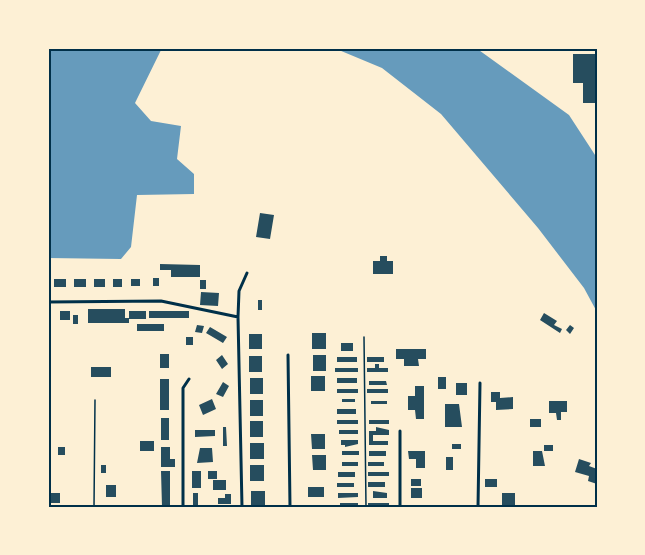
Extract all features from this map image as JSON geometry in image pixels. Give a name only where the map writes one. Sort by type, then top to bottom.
[{"type":"street","points":[[242,507],[238,317],[239,291],[247,273]]},
{"type":"street","points":[[48,302],[161,300],[238,317]]},
{"type":"street","points":[[288,355],[290,507]]},
{"type":"street","points":[[183,507],[183,388],[189,379]]},
{"type":"street","points":[[478,507],[480,383]]},
{"type":"street","points":[[400,431],[400,507]]},
{"type":"lane","points":[[364,337],[366,507]]},
{"type":"lane","points":[[94,507],[95,400]]},
{"type":"water","points":[[48,48],[162,48],[135,103],[151,121],[181,126],[177,159],[194,174],[194,194],[137,195],[131,247],[121,259],[48,258]]},
{"type":"water","points":[[334,48],[476,48],[569,115],[597,158],[597,312],[584,288],[538,228],[441,114],[382,68]]},
{"type":"building","points":[[573,54],[597,54],[597,103],[583,103],[583,83],[573,83]]},
{"type":"building","points":[[260,213],[274,215],[270,239],[256,237]]},
{"type":"building","points":[[380,256],[387,256],[387,261],[393,261],[393,274],[373,274],[373,261],[380,261]]},
{"type":"building","points":[[160,264],[200,265],[200,277],[171,277],[171,270],[160,270]]},
{"type":"building","points":[[153,278],[159,278],[159,286],[153,286]]},
{"type":"building","points":[[54,279],[66,279],[66,287],[54,287]]},
{"type":"building","points":[[74,279],[86,279],[86,287],[74,287]]},
{"type":"building","points":[[94,279],[105,279],[105,287],[94,287]]},
{"type":"building","points":[[113,279],[122,279],[122,287],[113,287]]},
{"type":"building","points":[[131,279],[140,279],[140,286],[131,286]]},
{"type":"building","points":[[200,280],[206,280],[206,289],[200,289]]},
{"type":"building","points":[[201,292],[219,293],[218,306],[200,305]]},
{"type":"building","points":[[258,300],[262,300],[262,310],[258,310]]},
{"type":"building","points":[[88,309],[125,309],[125,318],[129,318],[129,323],[88,323]]},
{"type":"building","points":[[60,311],[70,311],[70,320],[60,320]]},
{"type":"building","points":[[129,311],[146,311],[146,319],[129,319]]},
{"type":"building","points":[[149,311],[189,311],[189,318],[149,318]]},
{"type":"building","points":[[544,313],[557,321],[554,325],[562,329],[560,333],[540,320]]},
{"type":"building","points":[[73,315],[78,315],[78,324],[73,324]]},
{"type":"building","points":[[137,324],[164,324],[164,331],[137,331]]},
{"type":"building","points":[[197,325],[204,326],[202,333],[195,332]]},
{"type":"building","points":[[570,325],[574,328],[570,334],[566,330]]},
{"type":"building","points":[[210,327],[227,337],[223,343],[206,333]]},
{"type":"building","points":[[312,333],[326,333],[326,349],[312,349]]},
{"type":"building","points":[[249,334],[262,334],[262,349],[249,349]]},
{"type":"building","points":[[186,337],[193,337],[193,345],[186,345]]},
{"type":"building","points":[[341,343],[353,343],[353,351],[341,351]]},
{"type":"building","points":[[396,349],[426,349],[426,359],[418,359],[419,366],[404,366],[404,359],[396,359]]},
{"type":"building","points":[[160,354],[169,354],[169,368],[160,368]]},
{"type":"building","points":[[222,355],[228,364],[222,369],[216,360]]},
{"type":"building","points":[[313,355],[326,355],[326,371],[313,371]]},
{"type":"building","points":[[249,356],[262,356],[262,372],[249,372]]},
{"type":"building","points":[[337,357],[357,357],[357,362],[337,362]]},
{"type":"building","points":[[367,357],[384,357],[384,362],[367,362]]},
{"type":"building","points":[[375,364],[379,364],[379,368],[388,368],[388,372],[367,372],[367,368],[375,368]]},
{"type":"building","points":[[91,367],[111,367],[111,377],[91,377]]},
{"type":"building","points":[[335,368],[358,368],[358,372],[335,372]]},
{"type":"building","points":[[311,376],[325,376],[325,391],[311,391]]},
{"type":"building","points":[[438,377],[446,377],[446,389],[438,389]]},
{"type":"building","points":[[250,378],[263,378],[263,394],[250,394]]},
{"type":"building","points":[[337,378],[357,378],[357,383],[337,383]]},
{"type":"building","points":[[160,379],[169,379],[169,410],[160,410]]},
{"type":"building","points":[[369,381],[386,381],[387,385],[369,385]]},
{"type":"building","points":[[223,382],[229,386],[223,397],[216,394]]},
{"type":"building","points":[[456,383],[467,383],[467,395],[456,395]]},
{"type":"building","points":[[415,386],[424,386],[424,419],[416,419],[415,410],[408,410],[408,396],[415,396]]},
{"type":"building","points":[[337,389],[358,389],[358,393],[337,393]]},
{"type":"building","points":[[367,389],[388,389],[388,393],[367,393]]},
{"type":"building","points":[[491,392],[500,392],[500,398],[513,397],[513,409],[496,410],[496,402],[491,402]]},
{"type":"building","points":[[212,399],[216,409],[203,415],[199,405]]},
{"type":"building","points":[[342,399],[355,399],[355,402],[342,402]]},
{"type":"building","points":[[250,400],[263,400],[263,416],[250,416]]},
{"type":"building","points":[[371,401],[387,401],[387,404],[371,404]]},
{"type":"building","points":[[549,401],[567,401],[567,412],[561,412],[561,420],[557,420],[556,413],[549,413]]},
{"type":"building","points":[[445,404],[459,404],[462,427],[445,427]]},
{"type":"building","points":[[337,409],[356,409],[356,414],[337,414]]},
{"type":"building","points":[[161,418],[169,418],[169,440],[161,440]]},
{"type":"building","points":[[530,419],[541,419],[541,427],[530,427]]},
{"type":"building","points":[[337,420],[358,420],[358,424],[337,424]]},
{"type":"building","points":[[369,420],[389,420],[389,424],[369,424]]},
{"type":"building","points":[[250,421],[263,421],[263,437],[250,437]]},
{"type":"building","points":[[223,427],[226,427],[227,446],[223,446]]},
{"type":"building","points":[[376,427],[389,430],[389,435],[373,435],[373,441],[388,441],[388,445],[369,445],[369,431],[376,431]]},
{"type":"building","points":[[195,430],[215,430],[215,436],[195,437]]},
{"type":"building","points":[[339,430],[358,430],[358,434],[339,434]]},
{"type":"building","points":[[311,434],[325,434],[325,449],[312,449]]},
{"type":"building","points":[[341,440],[358,440],[358,444],[345,447],[341,445]]},
{"type":"building","points":[[140,441],[154,441],[154,451],[140,451]]},
{"type":"building","points":[[250,443],[264,443],[264,459],[250,459]]},
{"type":"building","points":[[452,444],[461,444],[461,449],[452,449]]},
{"type":"building","points":[[544,445],[553,445],[553,451],[544,451]]},
{"type":"building","points":[[58,447],[65,447],[65,455],[58,455]]},
{"type":"building","points":[[161,447],[170,447],[170,459],[175,459],[175,467],[161,467]]},
{"type":"building","points":[[200,448],[212,448],[213,462],[197,463]]},
{"type":"building","points":[[342,451],[359,451],[359,455],[342,455]]},
{"type":"building","points":[[369,451],[386,451],[386,456],[369,456]]},
{"type":"building","points":[[408,451],[425,451],[425,468],[416,468],[416,459],[409,459]]},
{"type":"building","points":[[533,451],[542,451],[545,466],[533,466]]},
{"type":"building","points":[[312,455],[326,455],[326,470],[313,470]]},
{"type":"building","points":[[446,457],[453,457],[453,470],[446,470]]},
{"type":"building","points":[[579,459],[591,463],[589,466],[597,469],[597,484],[588,481],[589,476],[575,472]]},
{"type":"building","points":[[342,462],[358,462],[358,466],[342,466]]},
{"type":"building","points":[[368,462],[384,462],[384,466],[368,466]]},
{"type":"building","points":[[101,465],[106,465],[106,473],[101,473]]},
{"type":"building","points":[[250,465],[264,465],[264,481],[250,481]]},
{"type":"building","points":[[161,471],[170,471],[170,507],[162,507]]},
{"type":"building","points":[[192,471],[201,471],[201,488],[192,488]]},
{"type":"building","points":[[208,471],[217,471],[217,479],[208,479]]},
{"type":"building","points":[[338,472],[355,472],[355,477],[338,477]]},
{"type":"building","points":[[368,472],[389,472],[389,476],[368,476]]},
{"type":"building","points":[[411,479],[421,479],[421,486],[411,486]]},
{"type":"building","points":[[485,479],[497,479],[497,487],[485,487]]},
{"type":"building","points":[[213,480],[226,480],[226,490],[213,490]]},
{"type":"building","points":[[368,482],[385,482],[385,487],[368,487]]},
{"type":"building","points":[[337,483],[354,483],[354,487],[337,487]]},
{"type":"building","points":[[106,485],[116,485],[116,497],[106,497]]},
{"type":"building","points":[[308,487],[324,487],[324,497],[308,497]]},
{"type":"building","points":[[411,488],[422,488],[422,498],[411,498]]},
{"type":"building","points":[[251,491],[265,491],[265,507],[251,507]]},
{"type":"building","points":[[373,491],[387,493],[387,498],[373,498]]},
{"type":"building","points":[[51,493],[60,493],[60,503],[51,503]]},
{"type":"building","points":[[193,493],[198,493],[198,507],[193,507]]},
{"type":"building","points":[[338,493],[358,493],[358,497],[338,498]]},
{"type":"building","points":[[502,493],[515,493],[515,505],[502,505]]},
{"type":"building","points":[[225,494],[231,494],[231,504],[218,504],[218,498],[225,498]]},
{"type":"building","points":[[340,503],[358,503],[358,507],[340,507]]},
{"type":"building","points":[[368,503],[389,503],[389,507],[368,507]]}]
